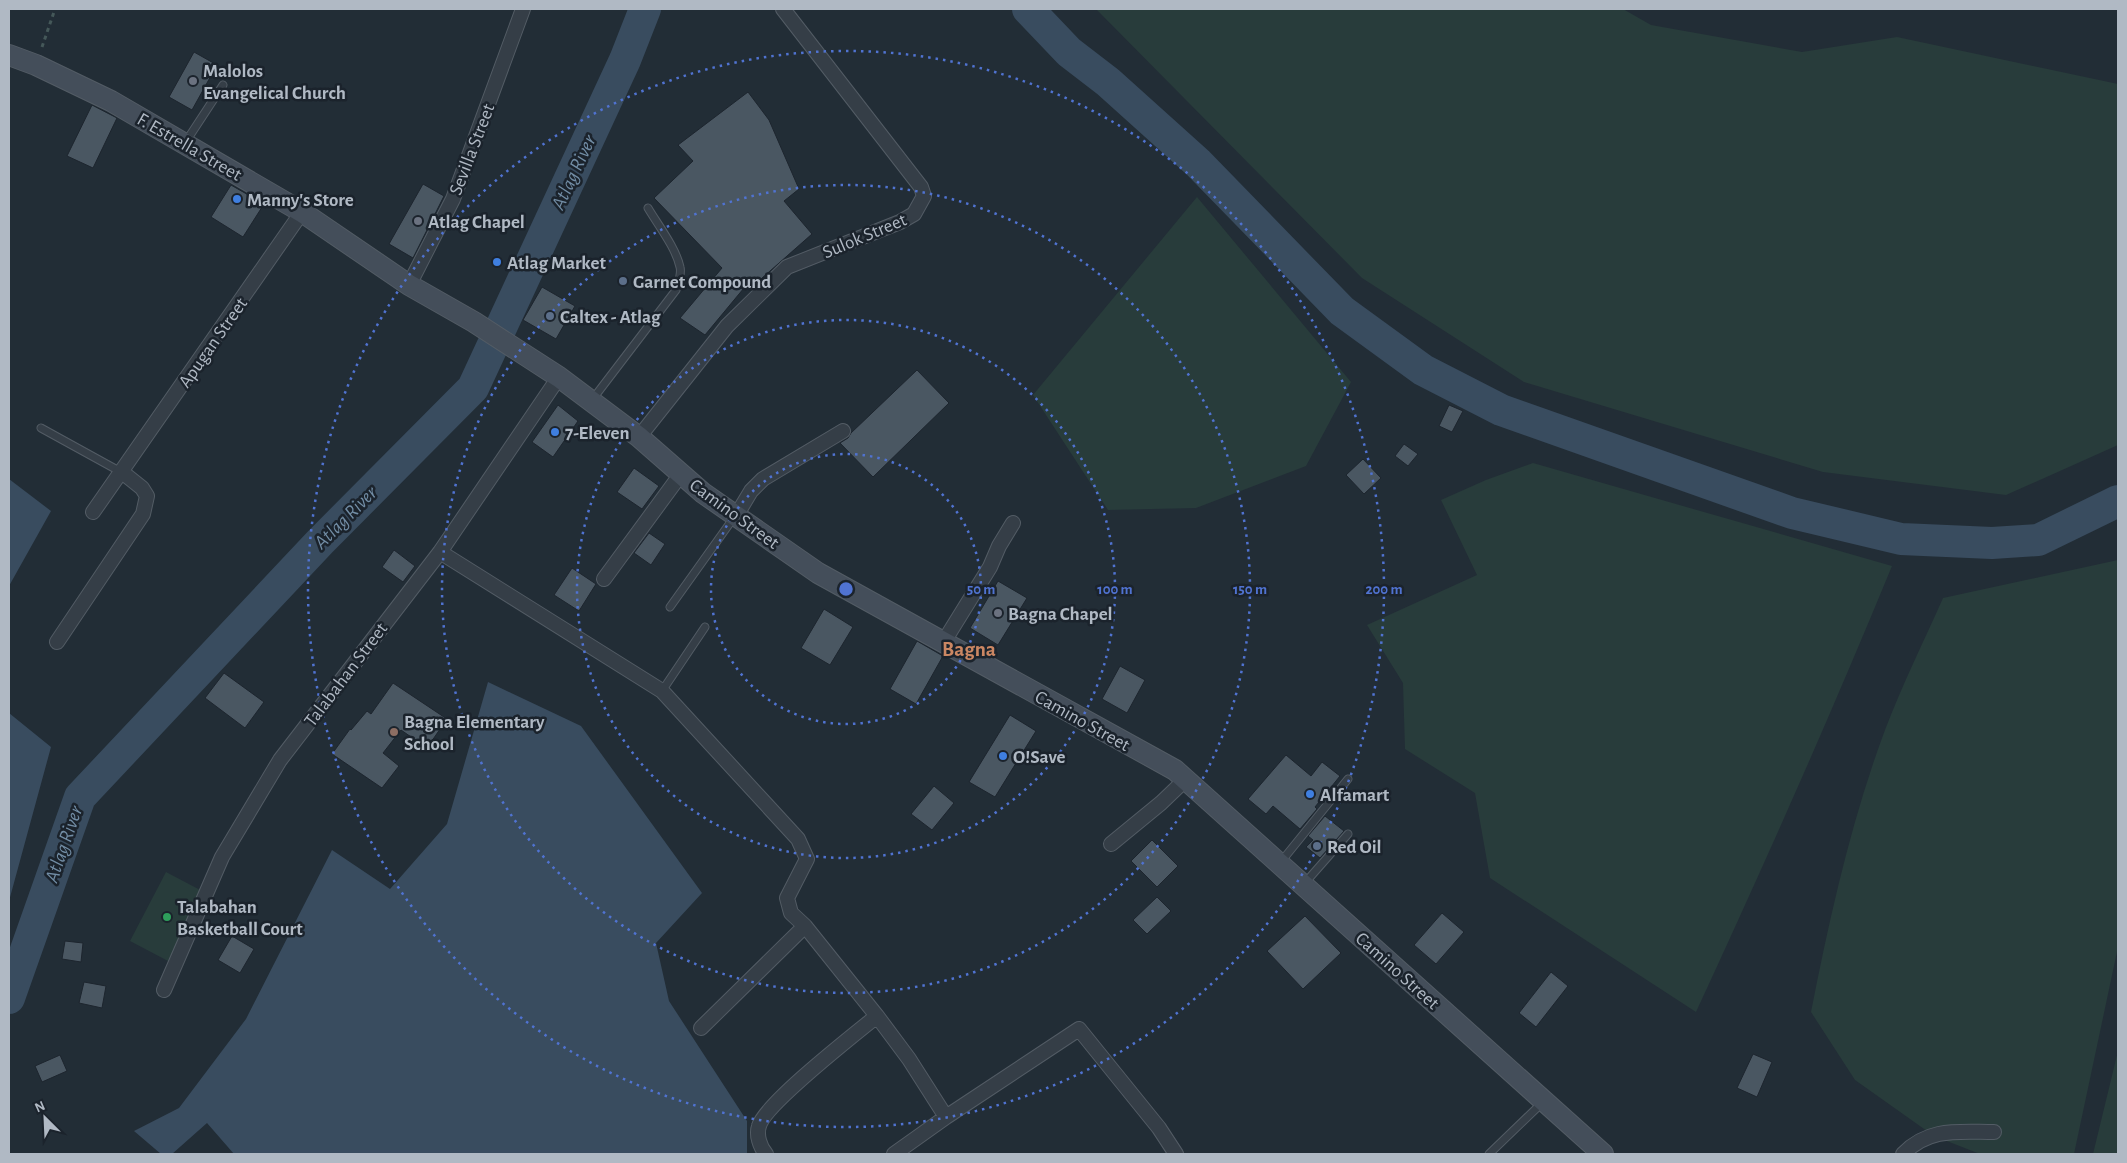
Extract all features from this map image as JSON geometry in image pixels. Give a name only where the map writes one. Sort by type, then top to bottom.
[{"type":"main road","name":"F. Estrella Street","points":[[9,55],[36,64],[111,101],[302,212],[409,285],[515,348]]},
{"type":"main road","name":"Camino Street","points":[[515,348],[592,400],[639,437],[681,474],[736,516],[818,573],[1175,770],[1603,1154]]},
{"type":"street","name":"Sevilla Street","points":[[409,285],[453,199],[524,9]]},
{"type":"street","name":"Sulok Street","points":[[639,437],[727,326],[787,267],[900,222],[914,214],[924,196],[921,187],[783,9]]},
{"type":"street","name":"Apugan Street","points":[[93,512],[302,212]]},
{"type":"street","name":"Talabahan Street","points":[[164,990],[222,857],[280,760],[440,552],[559,377]]},
{"type":"street","points":[[736,516],[751,491],[763,479],[843,432]]},
{"type":"street","points":[[57,642],[143,514],[147,496],[142,488],[122,472]]},
{"type":"street","points":[[604,579],[681,474]]},
{"type":"street","points":[[943,643],[990,567],[1012,523]]},
{"type":"street","points":[[440,552],[662,690],[798,839],[807,859],[787,898],[791,913],[805,926],[877,1016],[909,1059],[946,1117]]},
{"type":"street","points":[[1111,844],[1161,803],[1185,780]]},
{"type":"street","points":[[701,1028],[805,926]]},
{"type":"street","points":[[766,1154],[758,1135],[759,1125],[767,1112],[784,1095],[877,1016]]},
{"type":"street","points":[[894,1154],[946,1117],[1079,1030],[1159,1128],[1176,1154]]},
{"type":"street","points":[[1903,1154],[1914,1143],[1940,1132],[1994,1132]]},
{"type":"lane","points":[[185,144],[224,85]]},
{"type":"lane","points":[[592,400],[676,290],[680,278],[681,268],[648,208]]},
{"type":"lane","points":[[41,428],[122,472]]},
{"type":"lane","points":[[670,607],[736,516]]},
{"type":"lane","points":[[662,690],[705,627]]},
{"type":"lane","points":[[1280,863],[1348,779]]},
{"type":"lane","points":[[1304,884],[1348,834]]},
{"type":"lane","points":[[1489,1154],[1543,1102]]},
{"type":"path","points":[[36,64],[55,9]]},
{"type":"green space","points":[[1096,9],[1623,9],[1651,25],[1802,52],[1897,37],[2118,84],[2118,445],[2006,495],[1823,472],[1524,382],[1362,278]]},
{"type":"green space","points":[[1197,197],[1351,382],[1306,466],[1196,508],[1108,510],[1033,395]]},
{"type":"green space","points":[[1533,463],[1892,566],[1796,791],[1696,1012],[1490,878],[1475,793],[1405,749],[1403,683],[1367,625],[1477,575],[1441,500],[1486,480]]},
{"type":"green space","points":[[2118,560],[2118,947],[2074,1154],[1980,1154],[1934,1136],[1855,1080],[1811,1012],[1834,905],[1862,799],[1885,730],[1943,598]]},
{"type":"green space","name":"Talabahan Basketball Court","points":[[166,872],[204,892],[168,961],[130,941]]},
{"type":"green space","points":[[2118,1051],[2118,1154],[2093,1154]]},
{"type":"water","points":[[9,479],[51,511],[9,586]]},
{"type":"water","points":[[488,682],[581,726],[702,893],[656,943],[669,1001],[747,1121],[747,1154],[234,1154],[207,1123],[172,1154],[161,1154],[134,1131],[179,1108],[246,1019],[332,850],[390,889],[447,824]]},
{"type":"water","points":[[9,713],[51,747],[9,901]]},
{"type":"building","name":"Malolos Evangelical Church","points":[[194,52],[217,65],[192,110],[169,97]]},
{"type":"building","points":[[748,92],[769,120],[799,189],[784,201],[812,234],[753,286],[749,282],[705,335],[680,318],[722,268],[654,198],[693,161],[678,145]]},
{"type":"building","points":[[92,105],[117,118],[93,168],[67,156]]},
{"type":"building","name":"Atlag Chapel","points":[[423,184],[444,196],[413,258],[389,244]]},
{"type":"building","points":[[231,185],[264,204],[243,237],[211,217]]},
{"type":"building","points":[[542,287],[575,306],[556,339],[523,320]]},
{"type":"building","points":[[917,370],[949,403],[873,477],[840,443],[848,438]]},
{"type":"building","name":"7-Eleven","points":[[558,405],[578,421],[553,457],[532,442]]},
{"type":"building","points":[[1449,405],[1463,411],[1452,432],[1439,426]]},
{"type":"building","points":[[1404,444],[1418,454],[1408,466],[1395,456]]},
{"type":"building","points":[[1363,459],[1381,478],[1364,494],[1346,475]]},
{"type":"building","points":[[634,468],[659,486],[642,509],[617,492]]},
{"type":"building","points":[[649,533],[665,544],[651,565],[634,553]]},
{"type":"building","points":[[394,550],[415,566],[403,582],[382,567]]},
{"type":"building","points":[[572,568],[596,584],[579,611],[554,595]]},
{"type":"building","name":"Bagna Chapel","points":[[998,581],[1027,598],[998,645],[970,628]]},
{"type":"building","points":[[824,609],[853,627],[830,665],[801,648]]},
{"type":"building","points":[[917,641],[943,656],[916,704],[890,689]]},
{"type":"building","points":[[1120,666],[1145,680],[1127,713],[1102,699]]},
{"type":"building","points":[[224,673],[264,702],[245,728],[205,698]]},
{"type":"building","name":"Bagna Elementary School","points":[[393,683],[447,719],[427,748],[401,730],[383,753],[399,766],[382,788],[332,754],[350,729],[367,711],[371,714]]},
{"type":"building","name":"O!Save","points":[[1010,715],[1036,731],[995,797],[969,782]]},
{"type":"building","points":[[1286,755],[1311,776],[1322,762],[1340,776],[1315,807],[1317,809],[1300,829],[1273,806],[1266,814],[1248,799]]},
{"type":"building","points":[[934,786],[954,803],[932,830],[911,814]]},
{"type":"building","points":[[1325,816],[1344,831],[1320,858],[1306,847],[1313,840],[1308,836]]},
{"type":"building","points":[[1152,840],[1178,866],[1157,887],[1131,861]]},
{"type":"building","points":[[1157,897],[1171,911],[1147,934],[1133,920]]},
{"type":"building","points":[[1442,913],[1464,932],[1436,964],[1414,945]]},
{"type":"building","points":[[1305,916],[1341,953],[1303,989],[1267,951]]},
{"type":"building","points":[[232,936],[254,949],[240,973],[218,960]]},
{"type":"building","points":[[65,941],[83,943],[81,962],[62,959]]},
{"type":"building","points":[[1551,972],[1568,986],[1536,1027],[1519,1013]]},
{"type":"building","points":[[84,982],[106,986],[102,1008],[79,1003]]},
{"type":"building","points":[[1753,1054],[1772,1062],[1757,1097],[1737,1088]]},
{"type":"building","points":[[60,1055],[67,1071],[42,1082],[35,1066]]},
{"type":"waterway","name":"Atlag River","points":[[9,998],[80,797],[320,542],[473,388],[625,60],[645,9]]},
{"type":"waterway","points":[[1028,9],[1069,52],[1108,82],[1198,163],[1342,311],[1423,370],[1501,410],[1792,513],[1901,539],[1992,543],[2038,540],[2118,501]]},
{"type":"place","name":"Malolos Evangelical Church","points":[[193,81]]},
{"type":"place","name":"Manny's Store","points":[[237,199]]},
{"type":"place","name":"Atlag Chapel","points":[[418,221]]},
{"type":"place","name":"Atlag Market","points":[[497,262]]},
{"type":"place","name":"Garnet Compound","points":[[623,281]]},
{"type":"place","name":"Caltex - Atlag","points":[[550,316]]},
{"type":"place","name":"7-Eleven","points":[[555,432]]},
{"type":"place","name":"Bagna Chapel","points":[[998,613]]},
{"type":"place","name":"Bagna Elementary School","points":[[394,732]]},
{"type":"place","name":"O!Save","points":[[1003,756]]},
{"type":"place","name":"Alfamart","points":[[1310,794]]},
{"type":"place","name":"Red Oil","points":[[1317,846]]},
{"type":"place","name":"Talabahan Basketball Court","points":[[167,917]]},
{"type":"district","name":"Bagna","points":[[969,649]]}]
